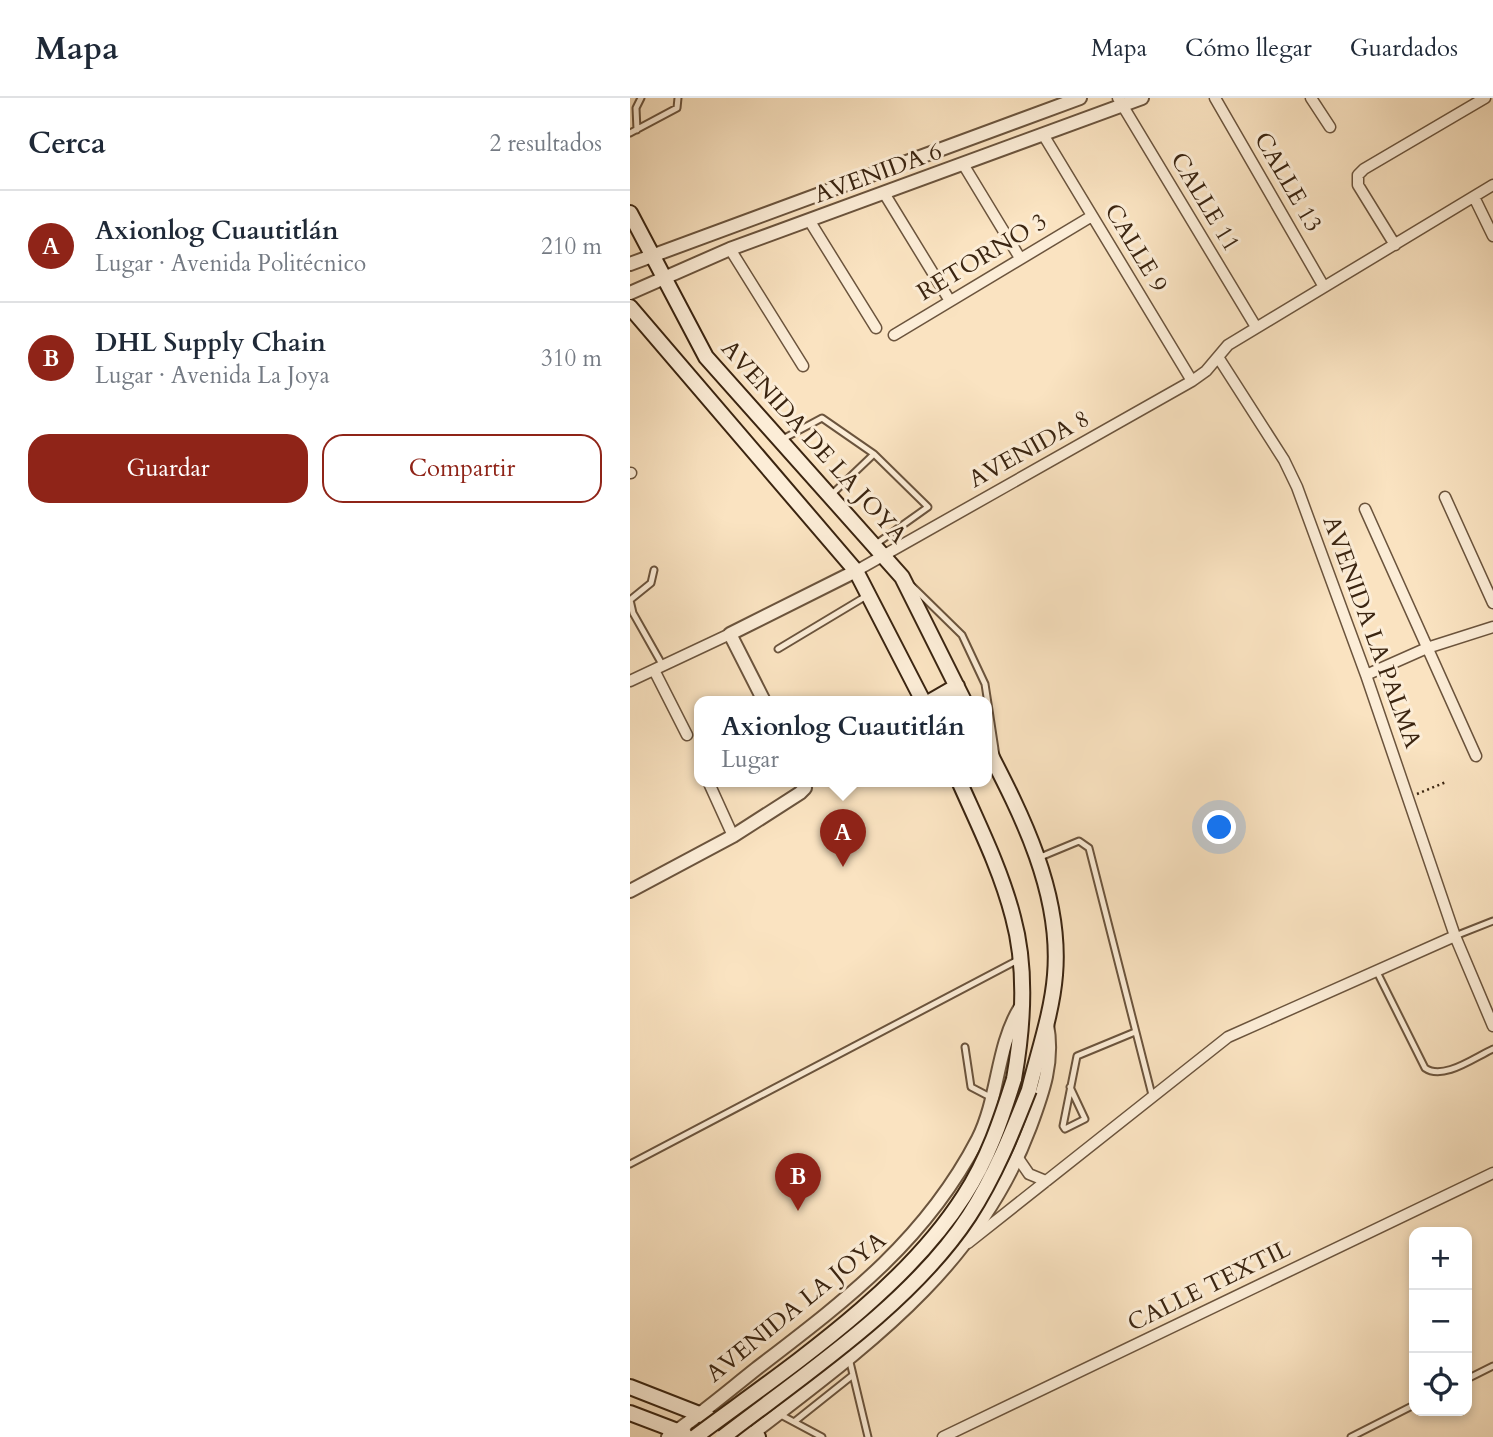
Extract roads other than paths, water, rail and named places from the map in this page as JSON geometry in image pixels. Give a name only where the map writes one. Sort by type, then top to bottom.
[{"type":"main road","name":"AVENIDA DE LA JOYA","points":[[630,212],[662,278],[706,357],[880,549],[902,577],[962,696]]},
{"type":"main road","name":"AVENIDA DE LA JOYA","points":[[630,307],[856,571],[920,696]]},
{"type":"main road","points":[[940,696],[957,686]]},
{"type":"main road","points":[[723,1437],[839,1348],[916,1280],[945,1249],[990,1182],[1029,1090],[1055,974],[1052,918],[1038,858],[992,758]]},
{"type":"main road","points":[[630,1413],[672,1434],[694,1437],[827,1339],[913,1260],[942,1228],[983,1164],[1014,1079],[1020,1046],[1020,959],[1014,919],[998,869],[962,787]]},
{"type":"main road","points":[[630,1387],[753,1436]]},
{"type":"street","name":"AVENIDA 6","points":[[630,264],[651,254],[1080,98]]},
{"type":"street","name":"AVENIDA 6","points":[[630,293],[730,249],[1044,136],[1121,102],[1142,98]]},
{"type":"street","name":"CALLE 13","points":[[1215,98],[1324,287]]},
{"type":"street","points":[[1311,98],[1330,127]]},
{"type":"street","points":[[1395,245],[1358,185],[1358,175],[1485,98]]},
{"type":"street","name":"CALLE 11","points":[[1121,102],[1256,327]]},
{"type":"street","name":"CALLE 9","points":[[1044,136],[1192,382]]},
{"type":"street","points":[[963,164],[1020,258]]},
{"type":"street","name":"AVENIDA 8","points":[[856,571],[880,549],[908,541],[1192,382],[1228,345],[1493,186]]},
{"type":"street","points":[[884,193],[950,301]]},
{"type":"street","points":[[1475,197],[1493,236]]},
{"type":"street","name":"RETORNO 3","points":[[894,335],[1092,216]]},
{"type":"street","points":[[808,220],[876,328]]},
{"type":"street","points":[[730,249],[803,366]]},
{"type":"street","name":"AVENIDA LA PALMA","points":[[1218,357],[1284,460],[1297,486],[1366,674],[1455,936],[1493,1026]]},
{"type":"street","points":[[1445,497],[1493,603]]},
{"type":"street","points":[[1365,509],[1476,756]]},
{"type":"street","points":[[630,681],[856,571]]},
{"type":"street","points":[[1366,674],[1427,648],[1493,627]]},
{"type":"street","points":[[730,634],[761,696]]},
{"type":"street","points":[[658,668],[687,735]]},
{"type":"street","points":[[711,787],[733,836]]},
{"type":"street","points":[[630,891],[733,836],[801,787]]},
{"type":"street","points":[[968,1243],[1228,1037],[1455,936]]},
{"type":"street","name":"AVENIDA LA JOYA","points":[[672,1434],[821,1320],[910,1240],[950,1190],[980,1135],[1009,1027],[1020,1008]]},
{"type":"street","points":[[753,1436],[928,1289],[968,1243],[1000,1195],[1018,1158],[1049,1070],[1051,1046],[1046,1021]]},
{"type":"street","points":[[1018,1158],[1029,1174],[1046,1181]]},
{"type":"street","name":"CALLE TEXTIL","points":[[943,1437],[1493,1173]]},
{"type":"lane","points":[[637,130],[636,108],[641,98]]},
{"type":"lane","points":[[630,133],[670,114],[677,108],[678,98]]},
{"type":"lane","points":[[781,440],[822,418],[874,454],[928,507],[899,529],[880,549]]},
{"type":"lane","points":[[830,496],[874,454]]},
{"type":"lane","points":[[899,529],[908,541]]},
{"type":"lane","points":[[654,570],[651,583],[630,600],[633,613],[658,668]]},
{"type":"lane","points":[[902,577],[962,635],[985,684],[987,696]]},
{"type":"lane","points":[[778,649],[868,595]]},
{"type":"lane","points":[[992,730],[998,769]]},
{"type":"lane","points":[[1038,858],[1079,841],[1089,848],[1152,1096]]},
{"type":"lane","points":[[1455,936],[1493,921]]},
{"type":"lane","points":[[630,1164],[1020,959]]},
{"type":"lane","points":[[1376,970],[1425,1068],[1432,1073],[1443,1072],[1493,1049]]},
{"type":"lane","points":[[1070,1087],[1085,1119],[1065,1129],[1063,1126],[1070,1087],[1077,1056],[1135,1032]]},
{"type":"lane","points":[[965,1047],[971,1087],[992,1098]]},
{"type":"lane","points":[[849,1357],[868,1434],[858,1437]]},
{"type":"lane","points":[[1472,1376],[1493,1366]]},
{"type":"lane","points":[[794,1422],[853,1375]]},
{"type":"lane","points":[[813,1385],[824,1398]]},
{"type":"lane","points":[[1351,1437],[1409,1408]]},
{"type":"lane","points":[[778,1413],[822,1437]]},
{"type":"place","name":"Axionlog Cuautitlán","points":[[843,867]]},
{"type":"place","name":"DHL Supply Chain","points":[[798,1211]]}]
